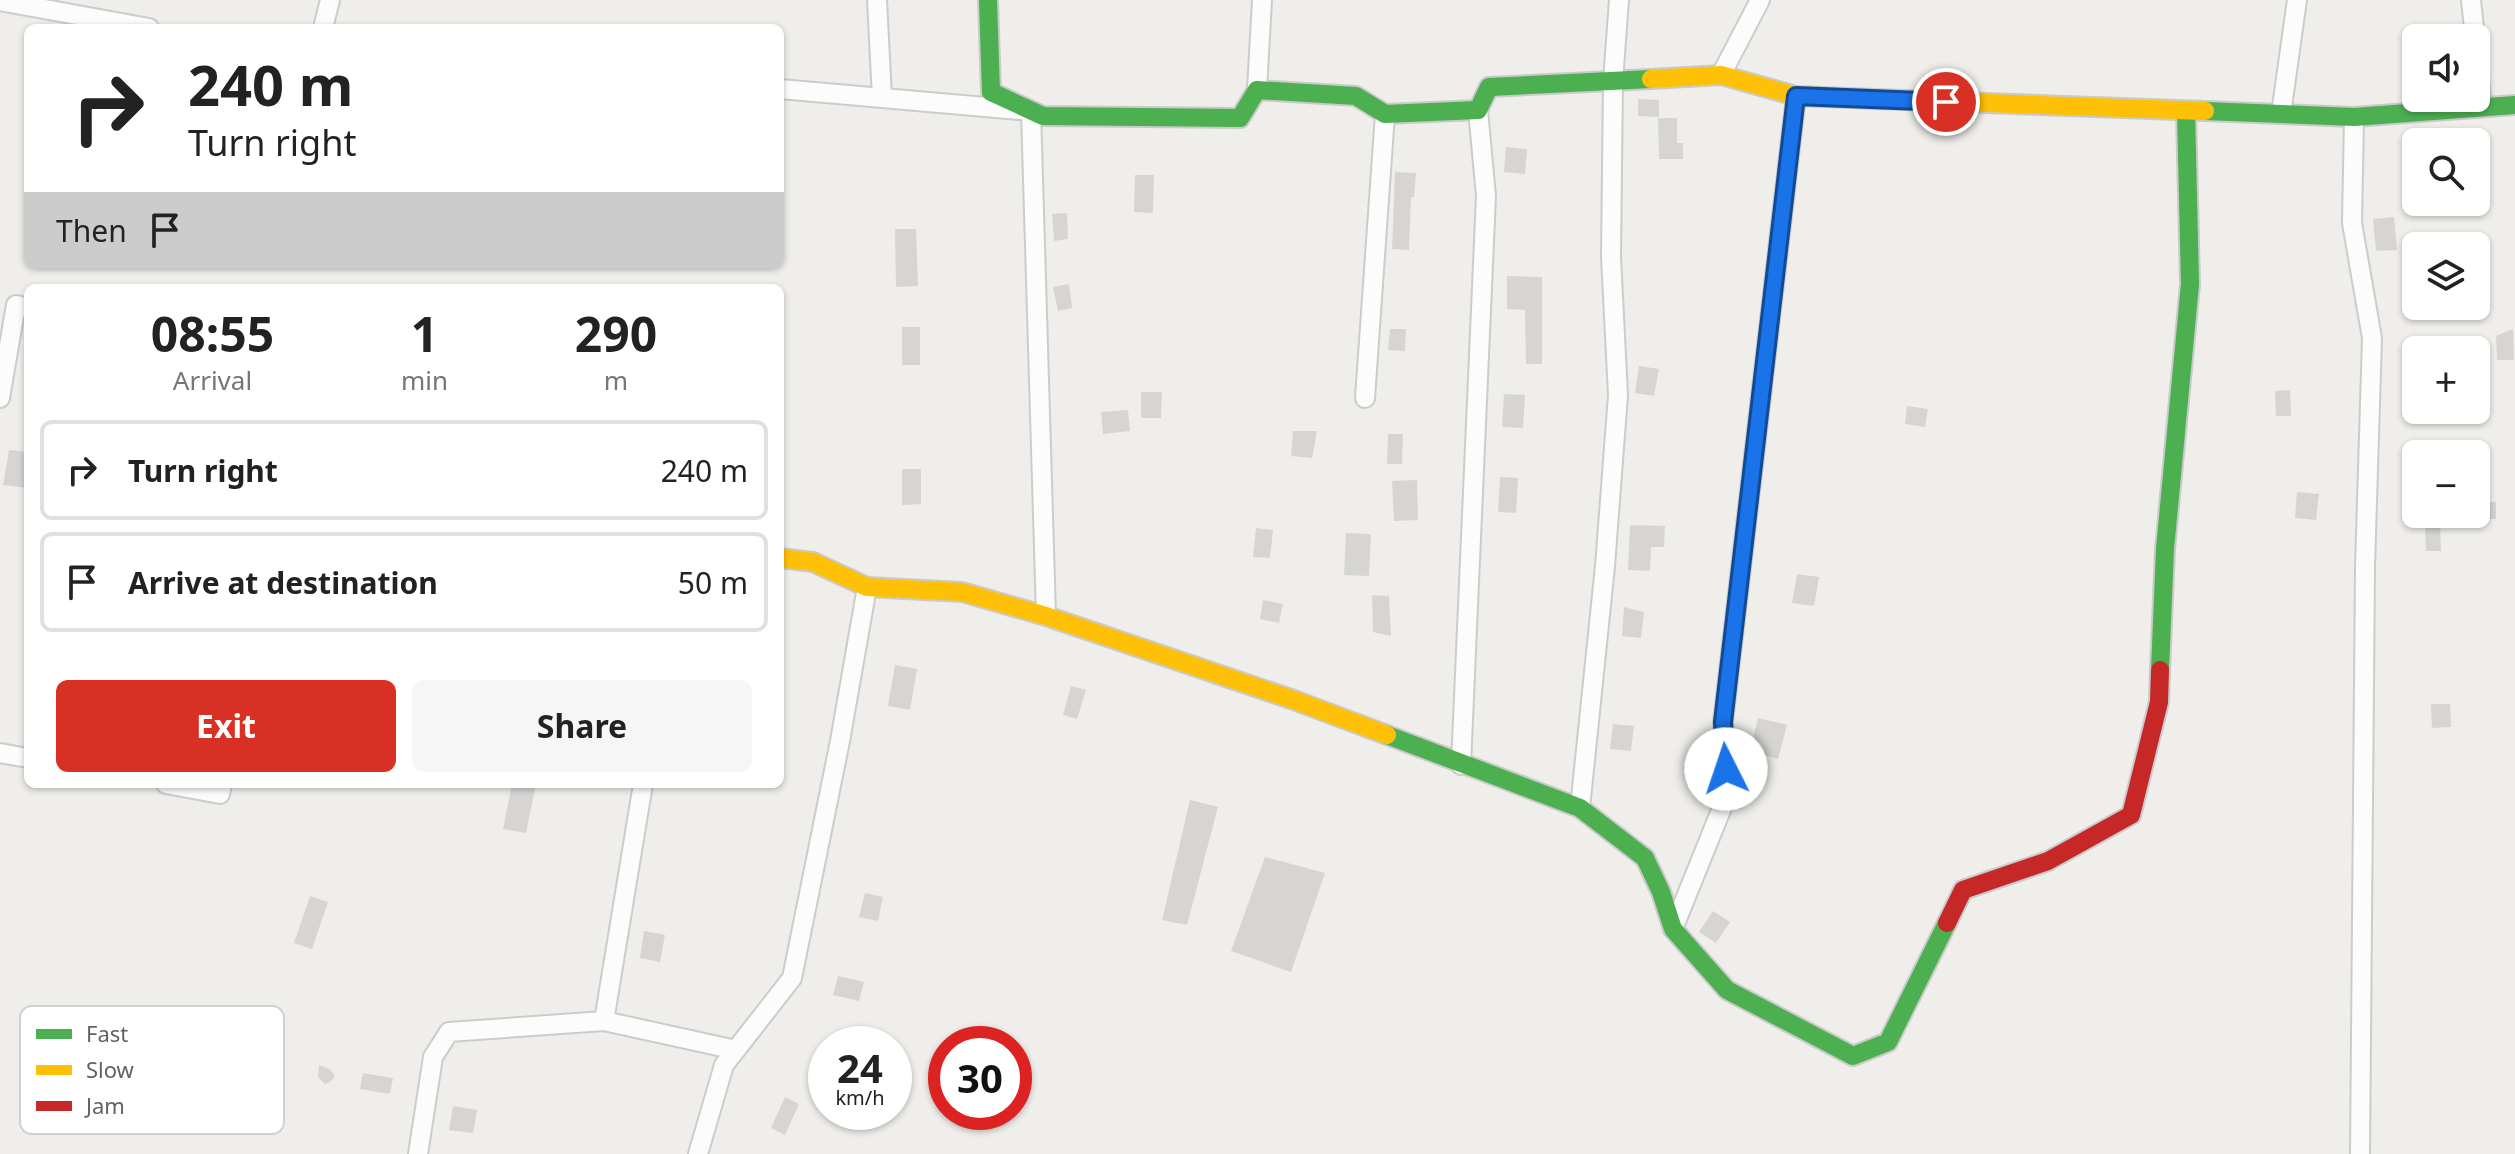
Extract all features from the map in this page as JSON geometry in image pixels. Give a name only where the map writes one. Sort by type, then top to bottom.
[{"type":"street","points":[[324,24],[330,0]]},
{"type":"street","points":[[877,0],[882,98]]},
{"type":"street","points":[[988,0],[991,92],[1031,111],[1043,116],[1240,118],[1257,90],[1262,0]]},
{"type":"street","points":[[1580,808],[1605,566],[1618,395],[1611,257],[1613,81],[1619,0]]},
{"type":"street","points":[[1721,75],[1760,0]]},
{"type":"street","points":[[2281,114],[2297,0]]},
{"type":"street","points":[[2471,0],[2474,24]]},
{"type":"street","points":[[0,1],[127,24]]},
{"type":"street","points":[[1461,765],[1486,196],[1478,110],[1489,87],[1721,75],[1796,96],[2354,117],[2418,112]]},
{"type":"street","points":[[784,89],[1031,111]]},
{"type":"street","points":[[1257,90],[1356,96],[1385,114],[1478,110]]},
{"type":"street","points":[[1673,929],[1728,793],[1723,722],[1796,96]]},
{"type":"street","points":[[2490,107],[2515,105]]},
{"type":"street","points":[[1031,111],[1046,616]]},
{"type":"street","points":[[784,558],[813,562],[867,587],[962,592],[1046,616],[1291,699],[1580,808],[1645,858],[1661,892],[1673,929],[1727,990],[1853,1056],[1888,1042],[1963,890],[2048,861],[2131,815],[2159,702],[2165,549],[2190,284],[2186,111]]},
{"type":"street","points":[[1365,398],[1385,114]]},
{"type":"street","points":[[2354,117],[2352,223],[2372,338],[2365,567],[2360,1154]]},
{"type":"street","points":[[0,398],[16,305],[24,307]]},
{"type":"street","points":[[698,1154],[724,1065],[792,978],[840,741],[867,587]]},
{"type":"street","points":[[0,753],[24,757]]},
{"type":"street","points":[[188,788],[220,794],[221,788]]},
{"type":"street","points":[[604,1021],[642,788]]},
{"type":"street","points":[[418,1154],[433,1057],[449,1032],[604,1021],[736,1050]]},
{"type":"building","points":[[1638,99],[1659,100],[1659,117],[1638,116]]},
{"type":"building","points":[[1658,118],[1677,118],[1677,143],[1683,143],[1683,159],[1659,159]]},
{"type":"building","points":[[1506,147],[1527,149],[1525,174],[1504,172]]},
{"type":"building","points":[[1395,172],[1416,173],[1414,197],[1411,197],[1409,250],[1392,249]]},
{"type":"building","points":[[1135,175],[1154,175],[1153,213],[1134,212]]},
{"type":"building","points":[[1067,213],[1068,239],[1054,241],[1052,214]]},
{"type":"building","points":[[2394,217],[2397,250],[2376,251],[2373,219]]},
{"type":"building","points":[[895,229],[916,229],[918,286],[896,287]]},
{"type":"building","points":[[1507,276],[1542,277],[1542,364],[1526,364],[1525,310],[1507,309]]},
{"type":"building","points":[[1069,284],[1072,308],[1058,311],[1053,287]]},
{"type":"building","points":[[902,327],[920,327],[920,365],[902,365]]},
{"type":"building","points":[[1390,329],[1406,329],[1405,351],[1388,350]]},
{"type":"building","points":[[2513,329],[2514,360],[2497,360],[2496,336]]},
{"type":"building","points":[[1639,366],[1659,369],[1654,396],[1635,393]]},
{"type":"building","points":[[2290,390],[2291,416],[2276,416],[2275,391]]},
{"type":"building","points":[[1141,392],[1162,392],[1161,418],[1141,418]]},
{"type":"building","points":[[1504,394],[1525,395],[1523,428],[1502,427]]},
{"type":"building","points":[[1907,406],[1928,409],[1925,427],[1905,424]]},
{"type":"building","points":[[1128,410],[1130,431],[1103,434],[1101,412]]},
{"type":"building","points":[[1293,431],[1317,431],[1312,458],[1291,456]]},
{"type":"building","points":[[1388,434],[1403,434],[1402,464],[1387,464]]},
{"type":"building","points":[[9,450],[24,452],[24,488],[3,485]]},
{"type":"building","points":[[902,469],[921,469],[921,504],[902,505]]},
{"type":"building","points":[[1500,477],[1518,478],[1516,513],[1498,512]]},
{"type":"building","points":[[1417,480],[1418,520],[1394,521],[1392,481]]},
{"type":"building","points":[[2297,492],[2319,494],[2316,520],[2295,518]]},
{"type":"building","points":[[2490,502],[2496,502],[2496,519],[2490,519]]},
{"type":"building","points":[[1630,525],[1665,526],[1664,547],[1651,547],[1650,571],[1628,570]]},
{"type":"building","points":[[1256,528],[1273,530],[1270,558],[1253,557]]},
{"type":"building","points":[[2425,528],[2440,528],[2441,551],[2426,551]]},
{"type":"building","points":[[1346,533],[1371,534],[1369,576],[1344,575]]},
{"type":"building","points":[[1797,574],[1819,577],[1814,606],[1792,603]]},
{"type":"building","points":[[1372,595],[1389,596],[1391,636],[1373,632]]},
{"type":"building","points":[[1263,600],[1283,604],[1279,623],[1260,619]]},
{"type":"building","points":[[1624,607],[1644,612],[1641,638],[1622,636]]},
{"type":"building","points":[[895,665],[917,669],[910,710],[888,706]]},
{"type":"building","points":[[1071,686],[1086,690],[1077,719],[1063,715]]},
{"type":"building","points":[[2431,704],[2450,704],[2451,727],[2432,728]]},
{"type":"building","points":[[1758,718],[1787,725],[1778,759],[1750,751]]},
{"type":"building","points":[[1613,724],[1634,726],[1631,751],[1610,749]]},
{"type":"building","points":[[511,788],[535,788],[526,833],[503,829]]},
{"type":"building","points":[[1190,800],[1218,807],[1187,925],[1162,920]]},
{"type":"building","points":[[1265,857],[1325,873],[1291,972],[1231,951]]},
{"type":"building","points":[[865,893],[883,897],[878,921],[859,917]]},
{"type":"building","points":[[310,896],[328,902],[312,949],[294,943]]},
{"type":"building","points":[[1713,911],[1730,922],[1716,943],[1699,932]]},
{"type":"building","points":[[644,931],[665,935],[660,962],[640,958]]},
{"type":"building","points":[[838,976],[864,982],[859,1001],[833,995]]},
{"type":"building","points":[[319,1065],[331,1070],[335,1077],[330,1082],[325,1084],[318,1077]]},
{"type":"building","points":[[363,1073],[393,1078],[390,1094],[360,1089]]},
{"type":"building","points":[[785,1097],[799,1104],[785,1135],[771,1128]]},
{"type":"building","points":[[453,1106],[477,1110],[473,1133],[449,1130]]},
{"type":"traffic: fast","points":[[988,0],[991,92],[1043,116],[1240,118],[1257,90],[1356,96],[1385,114],[1478,110],[1489,87],[1651,79]]},
{"type":"traffic: fast","points":[[2205,111],[2354,117],[2515,105]]},
{"type":"traffic: fast","points":[[2160,670],[2165,549],[2190,284],[2186,111]]},
{"type":"traffic: fast","points":[[1387,735],[1580,808],[1645,858],[1661,892],[1673,929],[1727,990],[1853,1056],[1888,1042],[1947,923]]},
{"type":"traffic: slow","points":[[1651,79],[1721,75],[1796,96],[2205,111]]},
{"type":"traffic: slow","points":[[784,558],[813,562],[867,587],[962,592],[1046,616],[1387,735]]},
{"type":"traffic: jam","points":[[1947,923],[1963,890],[2048,861],[2131,815],[2159,702],[2160,670]]},
{"type":"route","points":[[1726,769],[1723,722],[1796,96],[1946,102]]}]
